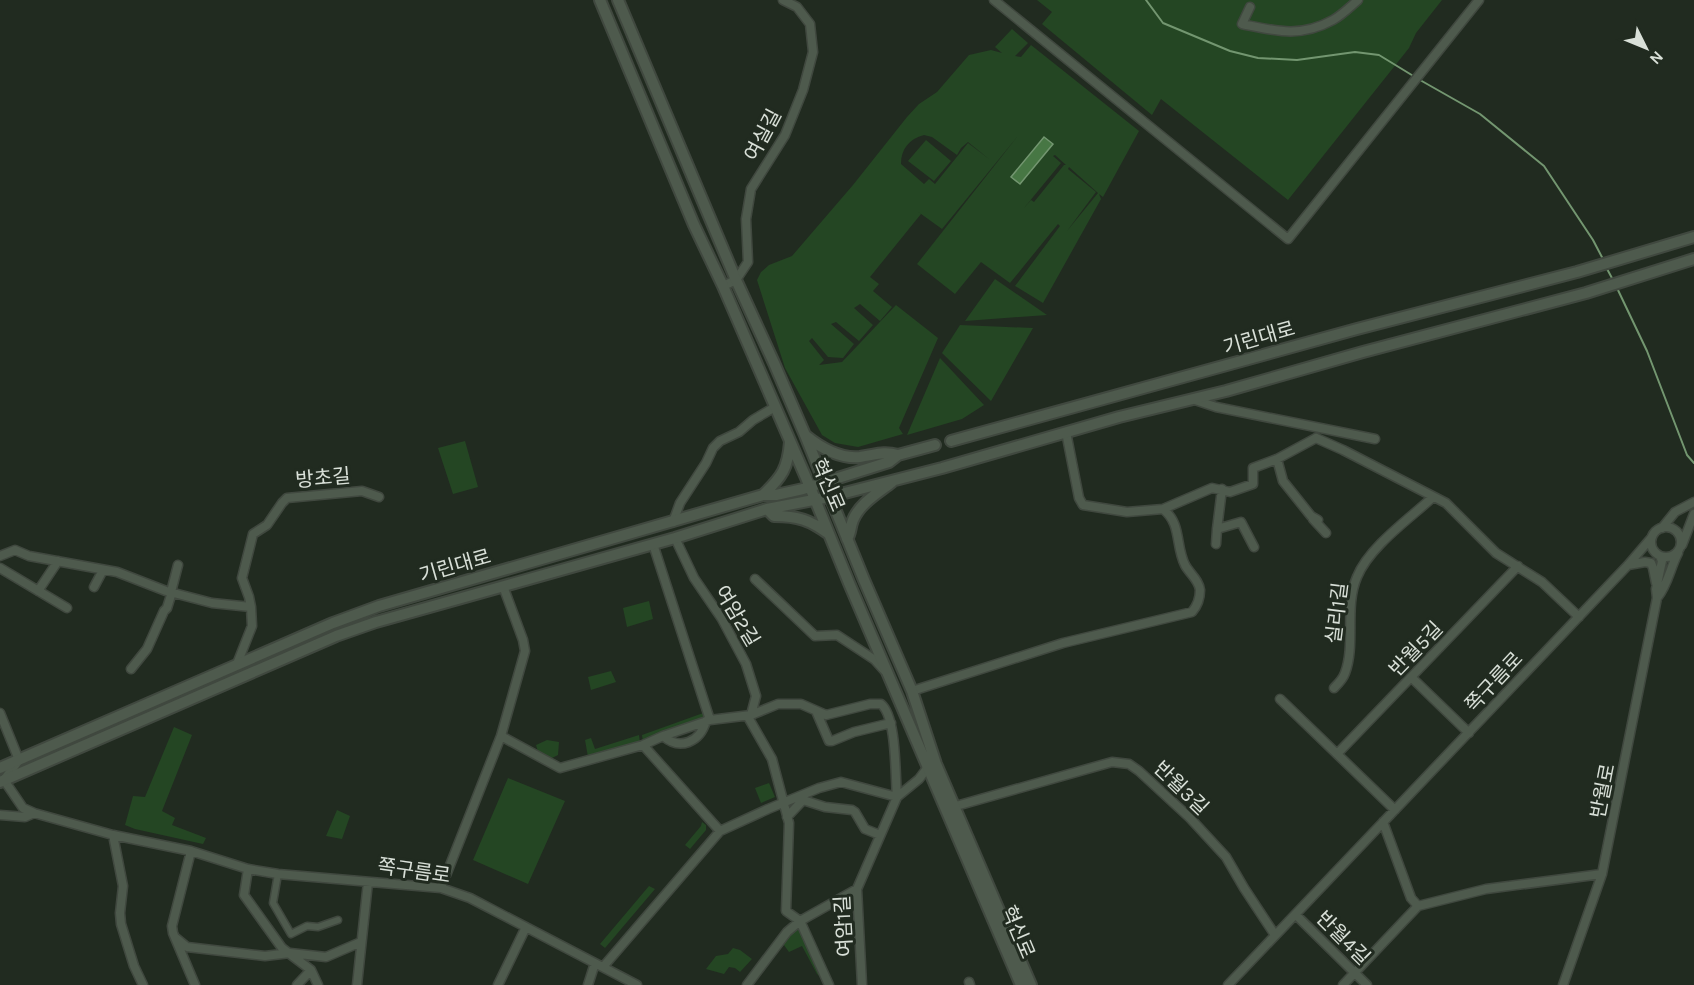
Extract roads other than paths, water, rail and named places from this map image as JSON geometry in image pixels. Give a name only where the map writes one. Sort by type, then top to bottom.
[{"type":"street","name":"혁신로","points":[[600,0],[694,225],[723,286],[810,487],[849,584],[1031,985]]},
{"type":"street","name":"혁신로","points":[[618,0],[912,690],[932,766]]},
{"type":"street","name":"여실길","points":[[736,280],[748,262],[746,219],[751,189],[785,135],[803,90],[813,52],[810,24],[797,7],[783,0]]},
{"type":"street","points":[[993,0],[1288,239],[1479,0]]},
{"type":"street","points":[[1250,7],[1242,24],[1284,33],[1306,31],[1333,20],[1358,0]]},
{"type":"street","name":"기린대로","points":[[951,441],[1357,329],[1577,272],[1694,237]]},
{"type":"street","name":"기린대로","points":[[2,781],[336,636],[376,622],[675,538],[767,509],[829,497],[942,468],[1066,432],[1586,293],[1694,259]]},
{"type":"street","points":[[723,286],[736,280]]},
{"type":"street","points":[[1192,399],[1216,407],[1375,439]]},
{"type":"street","points":[[673,522],[680,503],[713,448],[720,441],[739,432],[753,420],[775,407]]},
{"type":"street","points":[[1066,432],[1079,498],[1083,504],[1127,512],[1163,509],[1212,488],[1230,492],[1253,484],[1252,468],[1277,459],[1316,438],[1318,429]]},
{"type":"street","points":[[805,435],[818,446],[842,457],[858,457],[886,452],[898,455]]},
{"type":"street","points":[[1316,438],[1446,503],[1497,554],[1542,582],[1578,617]]},
{"type":"street","points":[[763,495],[783,475],[789,459],[790,442]]},
{"type":"street","name":"기린대로","points":[[0,768],[237,664],[378,606],[763,495],[776,495],[810,487],[889,462],[898,455],[935,445]]},
{"type":"street","points":[[1277,459],[1283,481],[1326,532]]},
{"type":"street","points":[[847,539],[851,533],[852,521],[863,504],[897,479]]},
{"type":"street","points":[[1216,544],[1222,489]]},
{"type":"street","name":"방초길","points":[[237,664],[252,626],[249,597],[242,578],[253,534],[267,525],[287,498],[362,491],[379,497]]},
{"type":"street","name":"실리1길","points":[[1334,688],[1345,675],[1349,654],[1350,612],[1356,577],[1371,553],[1433,497]]},
{"type":"street","points":[[1658,598],[1657,585],[1662,561],[1652,546],[1652,537],[1675,512],[1694,502]]},
{"type":"street","points":[[767,509],[774,516],[788,516],[816,524],[830,535]]},
{"type":"street","points":[[912,690],[1063,643],[1192,612],[1199,600],[1199,584],[1185,565],[1174,522],[1163,509]]},
{"type":"street","points":[[1628,565],[1648,553],[1669,557],[1679,550],[1694,514]]},
{"type":"street","points":[[1216,529],[1241,522],[1254,547]]},
{"type":"street","points":[[1658,598],[1665,589],[1671,566],[1682,543],[1679,534],[1671,528],[1662,528]]},
{"type":"street","name":"쪽구름로","points":[[1228,985],[1628,565],[1652,537]]},
{"type":"street","name":"여암2길","points":[[675,538],[694,578],[722,619],[746,664],[756,696],[750,716]]},
{"type":"street","points":[[653,544],[708,720],[699,735],[686,744],[675,744],[663,736]]},
{"type":"street","points":[[0,556],[15,550],[28,556],[117,572],[171,592],[212,603],[251,607]]},
{"type":"street","points":[[38,591],[58,561]]},
{"type":"street","points":[[1628,565],[1651,563],[1657,585]]},
{"type":"street","points":[[131,669],[147,649],[167,608],[178,565]]},
{"type":"street","name":"반월5길","points":[[1337,754],[1518,566]]},
{"type":"street","points":[[0,568],[67,608]]},
{"type":"street","points":[[94,587],[103,570]]},
{"type":"street","points":[[755,579],[815,636],[837,635],[875,660],[885,672],[887,670]]},
{"type":"street","name":"기린대로","points":[[441,888],[501,736],[525,651],[503,586]]},
{"type":"street","name":"반월로","points":[[1563,985],[1602,873],[1658,598]]},
{"type":"street","points":[[1411,677],[1469,733]]},
{"type":"street","points":[[1280,699],[1395,810]]},
{"type":"street","points":[[501,736],[560,768],[643,746],[663,736],[708,720],[750,716],[778,704],[801,704],[826,715],[875,703],[881,704],[885,707],[891,725],[854,732],[829,741],[816,711]]},
{"type":"street","points":[[0,713],[19,760],[2,781]]},
{"type":"street","points":[[750,716],[772,759],[788,817],[786,910],[801,921],[829,985]]},
{"type":"street","name":"여암1길","points":[[891,725],[897,797]]},
{"type":"street","points":[[643,746],[720,831]]},
{"type":"street","name":"반월3길","points":[[950,808],[1112,762],[1129,764],[1190,818],[1226,857],[1275,935]]},
{"type":"street","name":"여암1길","points":[[862,985],[857,889],[897,797],[932,766]]},
{"type":"street","name":"쪽구름로","points":[[2,781],[23,808],[34,813],[113,835],[191,851],[248,869],[278,874],[441,888],[470,898],[637,985]]},
{"type":"street","points":[[588,985],[599,965],[720,831],[783,802],[841,782],[897,797]]},
{"type":"street","points":[[788,817],[803,800],[825,807],[852,810],[865,829],[880,835]]},
{"type":"street","name":"혁신로","points":[[950,808],[1020,985]]},
{"type":"street","name":"쪽구름로","points":[[0,814],[26,817],[34,813]]},
{"type":"street","points":[[1383,822],[1411,898],[1418,906]]},
{"type":"street","points":[[113,835],[123,886],[121,924],[134,966],[143,985]]},
{"type":"street","points":[[191,851],[171,926],[172,933],[187,947],[265,956],[290,953],[326,957],[362,942]]},
{"type":"street","points":[[248,869],[244,896],[282,948],[311,970],[318,985]]},
{"type":"street","points":[[1343,985],[1418,906],[1486,890],[1602,873]]},
{"type":"street","points":[[278,874],[273,903],[291,934],[307,926],[318,927],[339,920]]},
{"type":"street","points":[[357,985],[368,882]]},
{"type":"street","points":[[747,985],[786,932],[857,889]]},
{"type":"street","name":"반월4길","points":[[1296,915],[1367,985]]},
{"type":"street","points":[[498,985],[526,927]]},
{"type":"street","points":[[176,938],[195,985]]},
{"type":"street","points":[[297,985],[311,970]]},
{"type":"waterway","points":[[1146,0],[1163,23],[1230,51],[1258,58],[1297,60],[1355,52],[1379,55],[1415,77]]},
{"type":"waterway","points":[[1420,80],[1480,114],[1544,166],[1593,240],[1604,261]]},
{"type":"waterway","points":[[1606,267],[1613,280]]},
{"type":"waterway","points":[[1617,288],[1647,351],[1687,455],[1694,463]]}]
